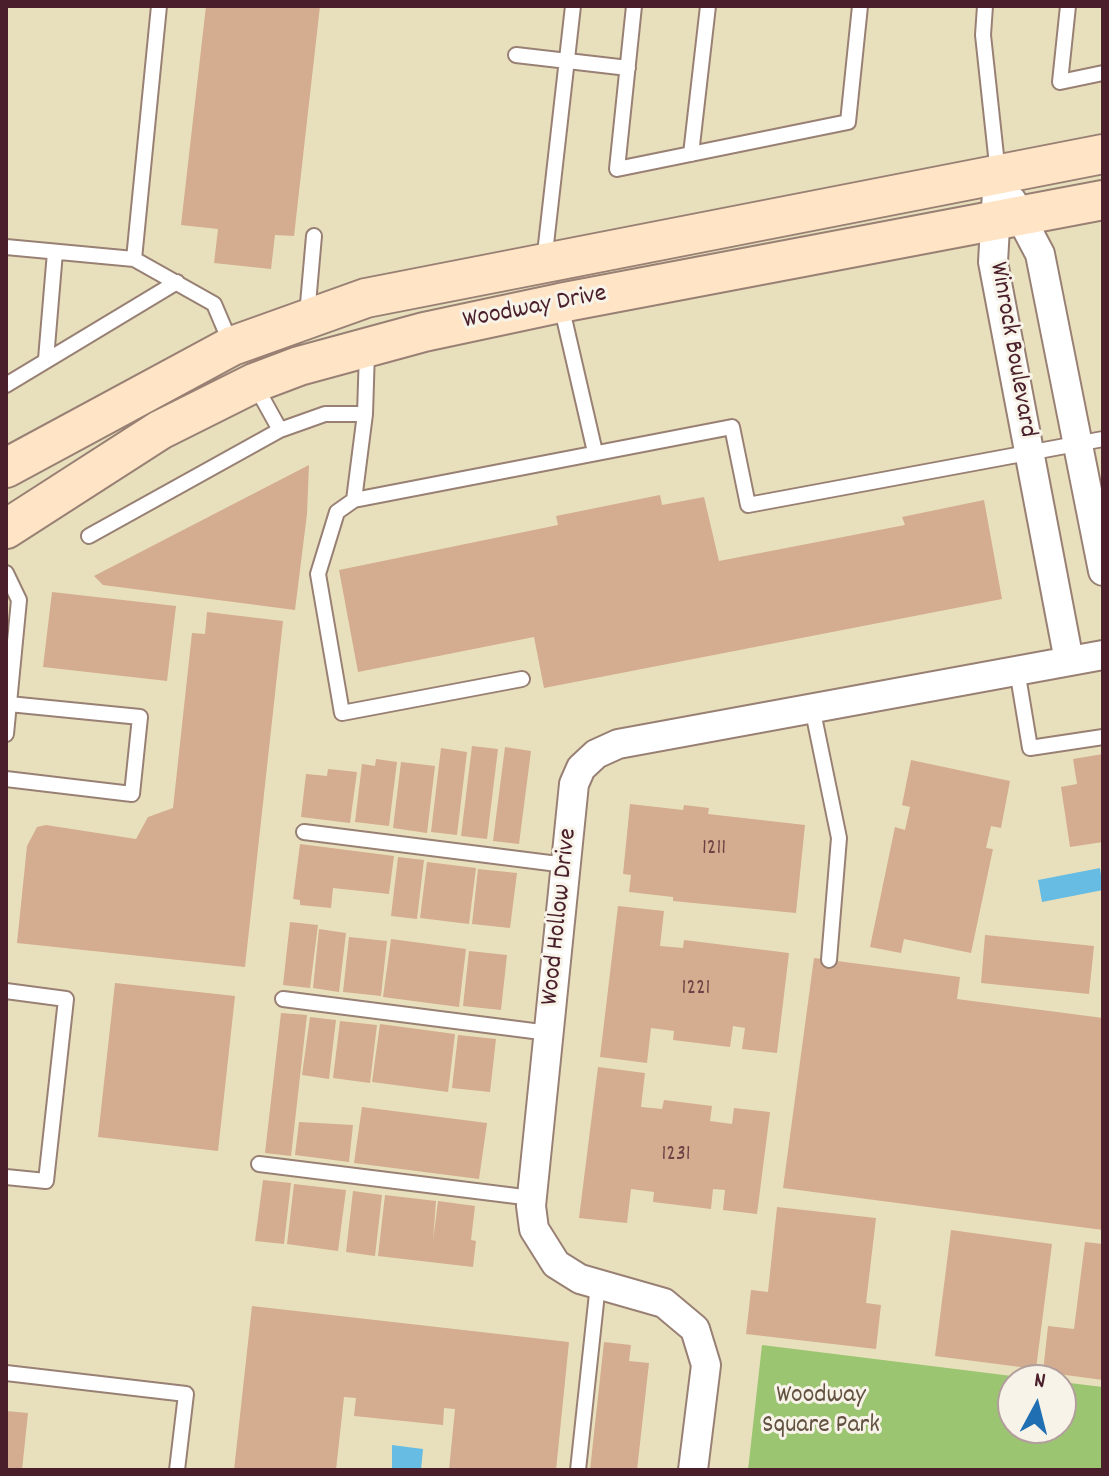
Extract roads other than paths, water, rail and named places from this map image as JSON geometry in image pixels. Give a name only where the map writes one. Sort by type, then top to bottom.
[{"type":"main road","name":"Woodway Drive","points":[[6,529],[160,430],[254,383],[367,347],[1006,203],[1103,154]]},
{"type":"main road","points":[[1006,203],[1039,185],[1103,173]]},
{"type":"main road","name":"Woodway Drive","points":[[6,468],[232,346],[366,298],[544,262],[1006,203],[1103,200]]},
{"type":"main road","points":[[544,262],[560,303]]},
{"type":"main road","points":[[232,346],[254,383]]},
{"type":"street","name":"Winrock Boulevard","points":[[1006,203],[1040,254],[1090,442],[1103,571]]},
{"type":"street","name":"Winrock Boulevard","points":[[1006,203],[993,262],[1069,661]]},
{"type":"street","points":[[1069,661],[1103,655]]},
{"type":"street","name":"Wood Hollow Drive","points":[[693,1470],[706,1365],[695,1329],[664,1303],[580,1279],[556,1264],[534,1229],[532,1198],[574,784],[581,768],[596,754],[618,744],[811,706],[1069,661]]},
{"type":"lane","points":[[134,259],[159,6]]},
{"type":"lane","points":[[544,262],[573,6]]},
{"type":"lane","points":[[634,6],[617,169],[848,122],[860,6]]},
{"type":"lane","points":[[691,154],[708,6]]},
{"type":"lane","points":[[985,6],[983,35],[1006,203]]},
{"type":"lane","points":[[1068,6],[1060,82],[1103,73]]},
{"type":"lane","points":[[516,55],[628,68]]},
{"type":"lane","points":[[306,320],[314,236]]},
{"type":"lane","points":[[6,247],[134,259],[214,304],[232,346]]},
{"type":"lane","points":[[46,359],[55,252]]},
{"type":"lane","points":[[6,385],[177,282]]},
{"type":"lane","points":[[560,303],[595,452]]},
{"type":"lane","points":[[354,500],[365,414],[367,347]]},
{"type":"lane","points":[[254,383],[280,430]]},
{"type":"lane","points":[[89,536],[280,430],[325,414],[365,414]]},
{"type":"lane","points":[[522,679],[342,713],[318,574],[337,512],[354,500],[732,427],[748,505],[1090,442]]},
{"type":"lane","points":[[6,573],[19,600],[8,680],[6,734]]},
{"type":"lane","points":[[1017,670],[1030,748],[1103,737]]},
{"type":"lane","points":[[6,779],[132,794],[140,717],[9,704]]},
{"type":"lane","points":[[811,706],[839,838],[829,960]]},
{"type":"lane","points":[[304,832],[566,865]]},
{"type":"lane","points":[[6,991],[66,999],[46,1181],[6,1177]]},
{"type":"lane","points":[[283,999],[549,1033]]},
{"type":"lane","points":[[259,1164],[532,1198]]},
{"type":"lane","points":[[578,1470],[598,1284]]},
{"type":"lane","points":[[6,1373],[186,1394],[177,1470]]},
{"type":"water","points":[[1100,868],[1103,890],[1042,902],[1038,880]]},
{"type":"water","points":[[392,1445],[423,1449],[421,1470],[392,1470]]},
{"type":"park label","name":"Woodway Square Park","points":[[821,1412]]}]
